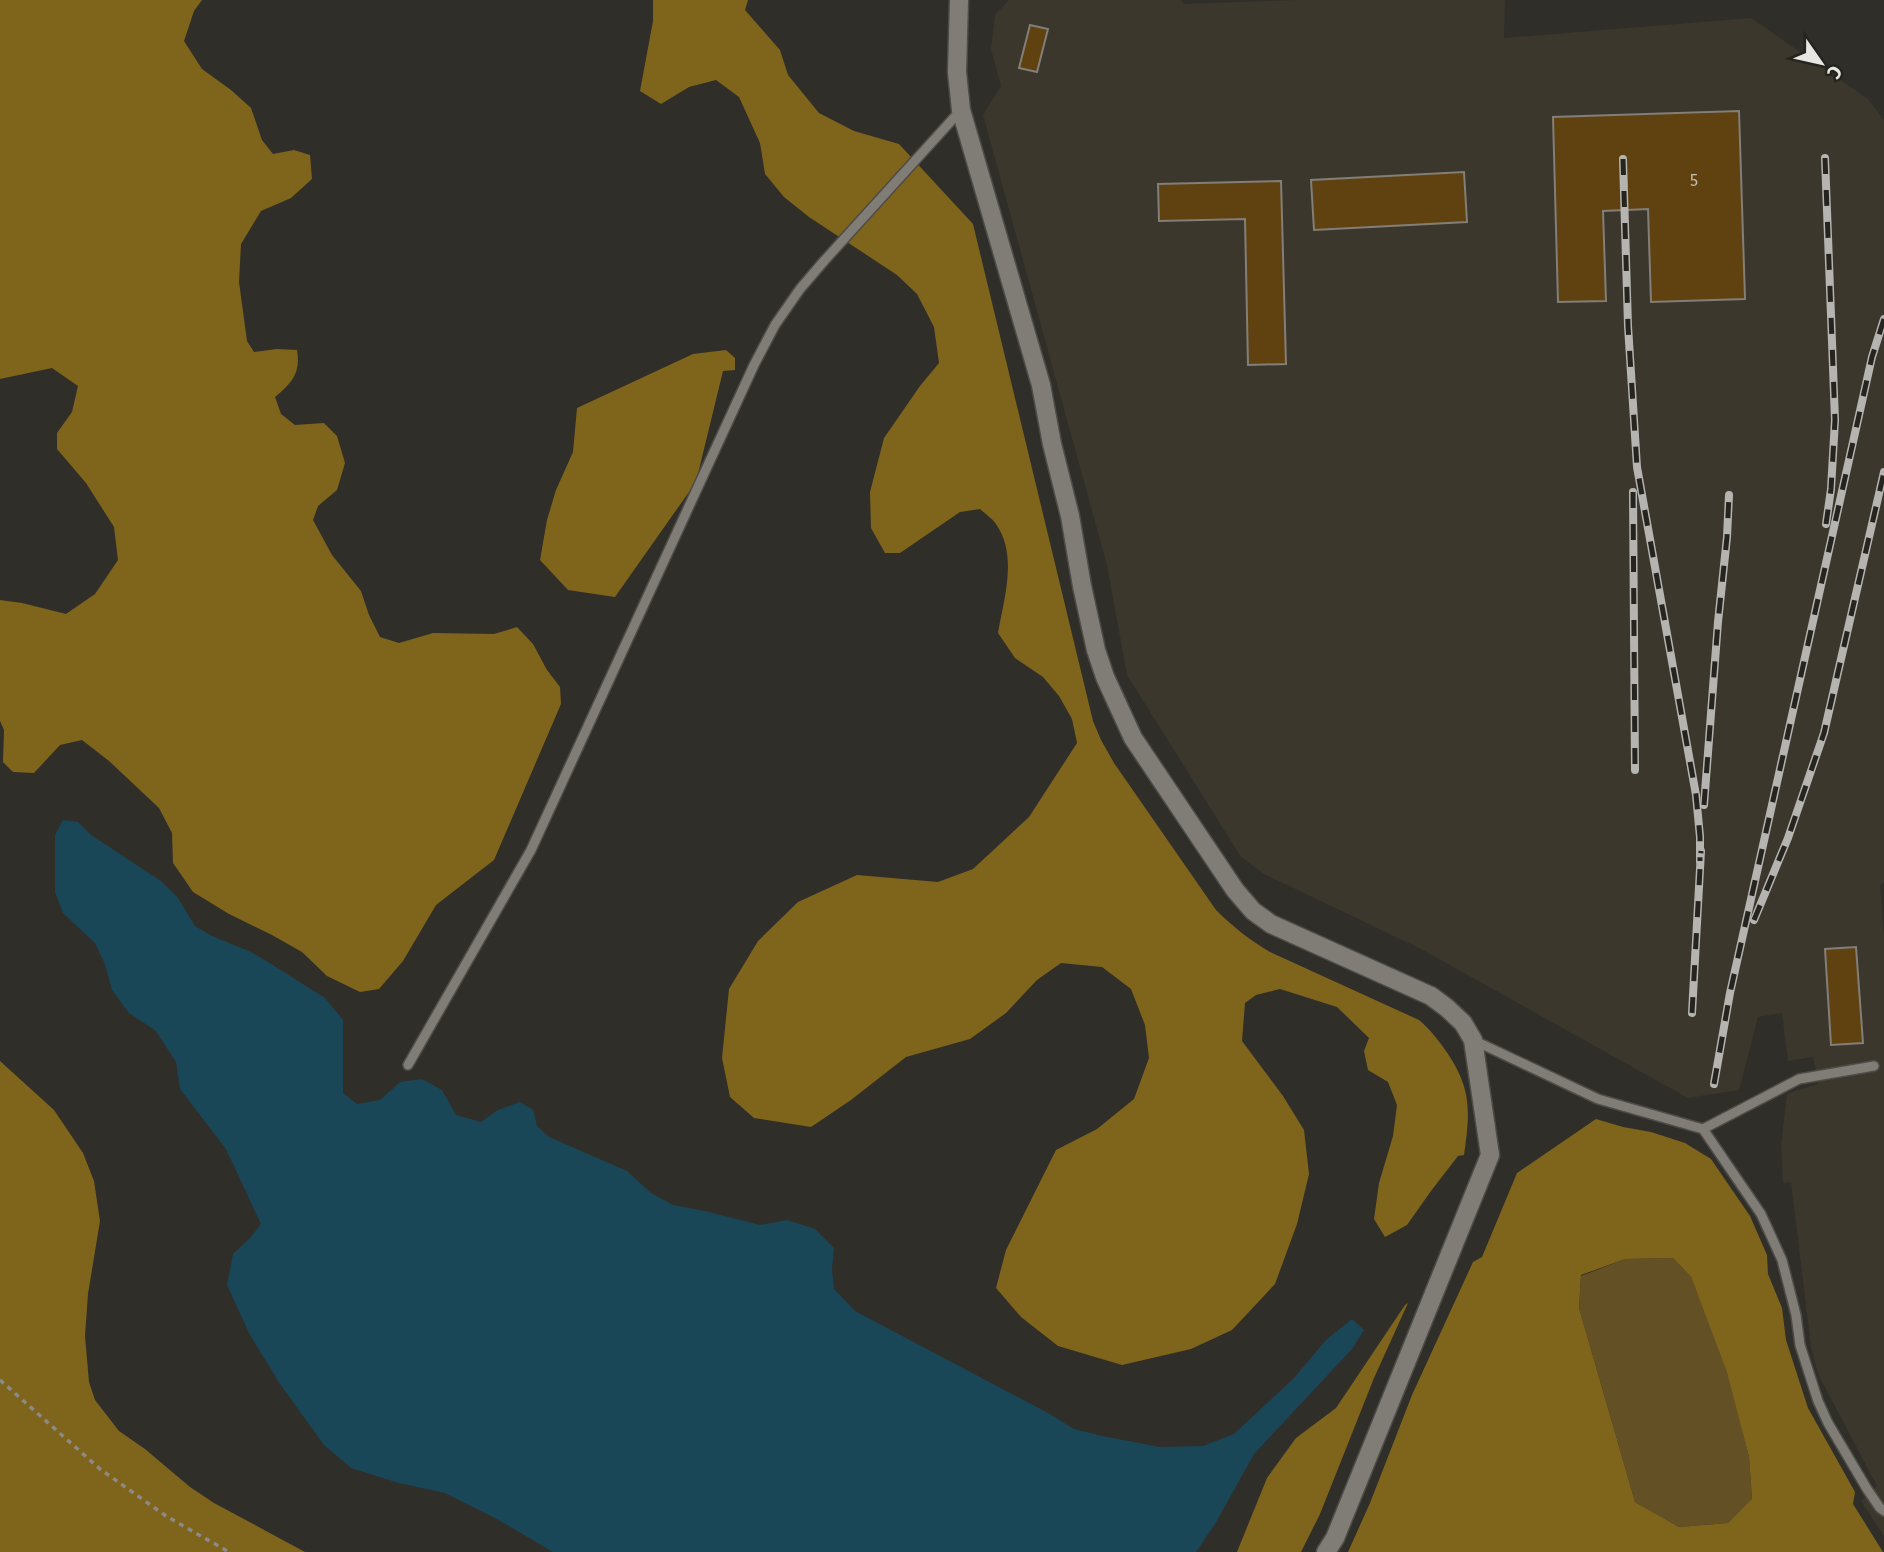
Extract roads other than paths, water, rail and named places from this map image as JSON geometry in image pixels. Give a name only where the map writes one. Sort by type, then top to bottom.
[{"type":"street","points":[[959,0],[957,72],[961,110],[1041,385],[1096,650],[1105,677],[1133,738],[1235,890],[1253,911],[1271,923],[1431,996],[1463,1023],[1473,1040],[1490,1156],[1335,1538],[1326,1552]]},
{"type":"lane","points":[[408,1065],[531,850],[775,324],[824,261],[961,110]]},
{"type":"lane","points":[[1473,1040],[1598,1099],[1703,1129],[1761,1214],[1782,1260],[1796,1315],[1800,1345],[1818,1401],[1867,1489],[1884,1511]]},
{"type":"lane","points":[[1703,1129],[1798,1079],[1874,1066]]},
{"type":"water","points":[[63,820],[78,822],[91,835],[161,881],[178,898],[195,926],[251,952],[325,998],[343,1020],[343,1093],[357,1104],[380,1100],[400,1082],[422,1079],[442,1090],[456,1115],[481,1122],[498,1110],[520,1102],[533,1110],[537,1126],[549,1137],[627,1171],[651,1193],[673,1205],[760,1225],[787,1220],[815,1229],[834,1248],[834,1289],[855,1311],[1074,1429],[1160,1447],[1203,1446],[1234,1434],[1294,1378],[1326,1340],[1352,1319],[1364,1330],[1352,1349],[1254,1454],[1196,1552],[553,1552],[497,1519],[445,1493],[399,1483],[351,1468],[324,1445],[280,1384],[250,1335],[227,1285],[233,1254],[261,1224],[226,1149],[180,1089],[176,1062],[156,1031],[129,1013],[112,990],[105,964],[95,943],[63,913],[55,892],[55,835]]},
{"type":"railway","points":[[1825,158],[1835,420],[1826,524]]},
{"type":"railway","points":[[1623,159],[1628,326],[1637,467],[1696,795],[1700,861]]},
{"type":"railway","points":[[1714,1084],[1730,993],[1872,357],[1884,319]]},
{"type":"railway","points":[[1754,920],[1788,838],[1824,733],[1884,472]]},
{"type":"railway","points":[[1633,492],[1635,770]]},
{"type":"railway","points":[[1704,805],[1729,495]]},
{"type":"railway","points":[[1692,1013],[1701,851]]}]
